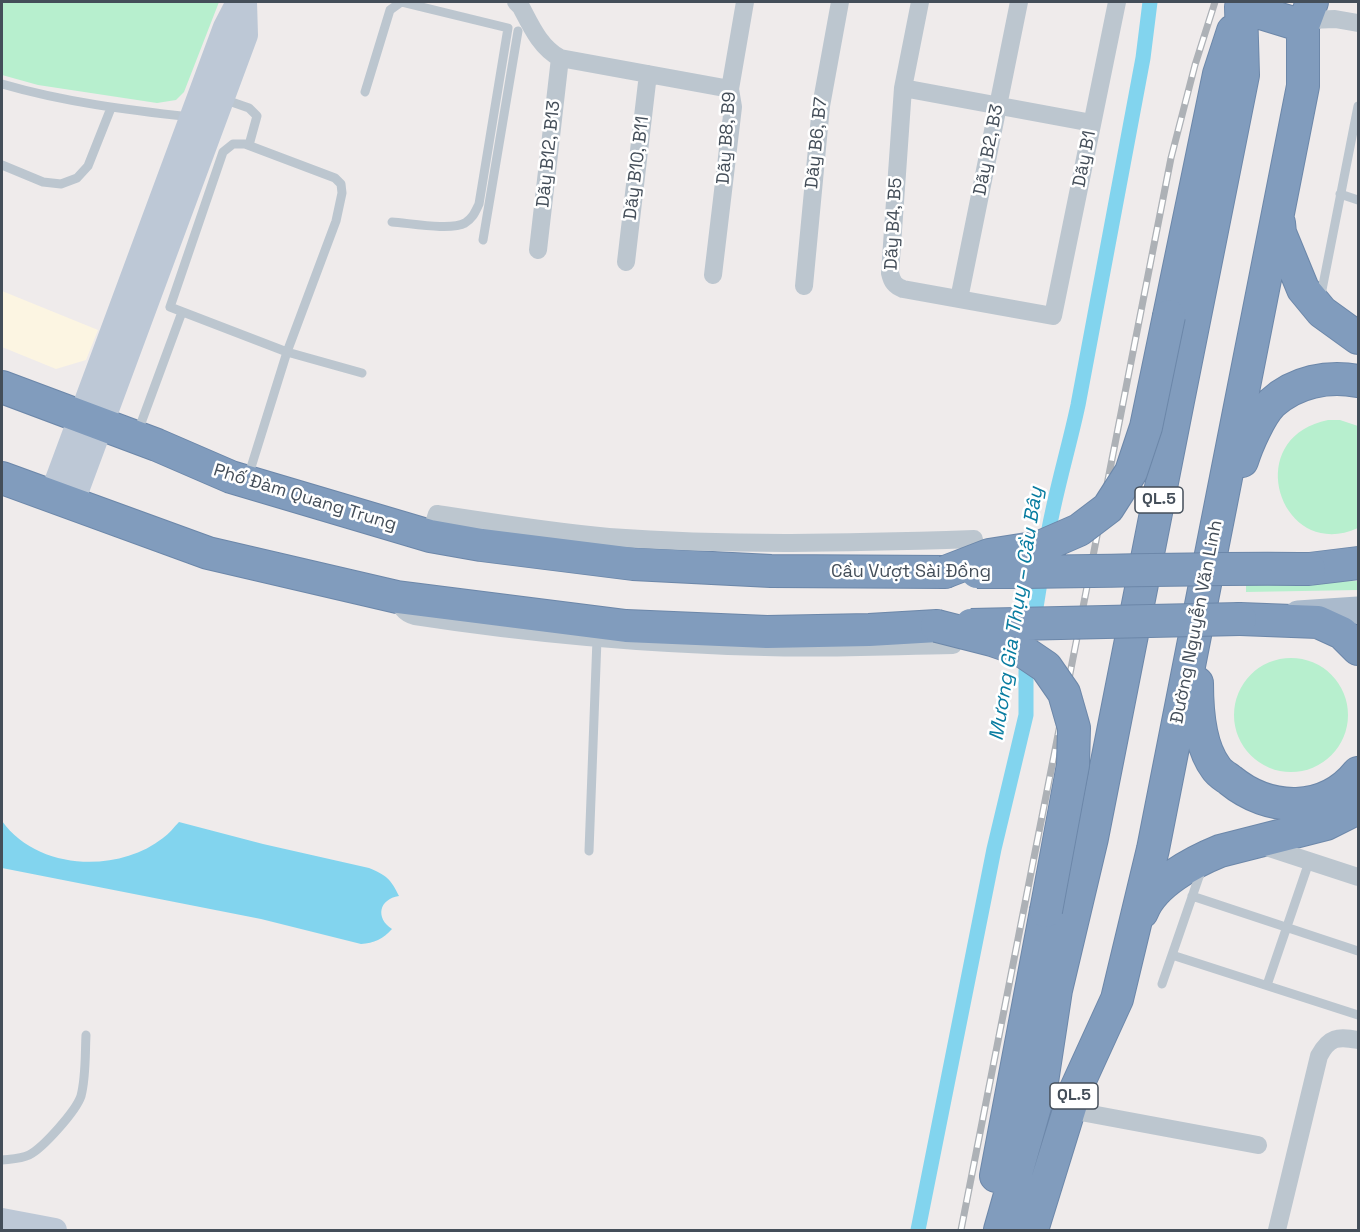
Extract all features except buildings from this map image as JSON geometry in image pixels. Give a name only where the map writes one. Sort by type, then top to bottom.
[{"type":"highway","points":[[945,572],[989,555],[1040,547],[1079,530],[1108,508],[1131,472],[1146,427],[1219,74],[1238,3],[1307,14]]},
{"type":"highway","name":"QL.5","points":[[1000,1230],[1042,1082],[1056,990],[1092,838],[1181,390],[1242,75],[1238,3]]},
{"type":"highway","name":"Đường Nguyễn Văn Linh","points":[[1032,1230],[1075,1091],[1117,999],[1153,849],[1303,86],[1307,14]]},
{"type":"highway","points":[[1279,210],[1280,232],[1290,262],[1303,289],[1319,308],[1359,338]]},
{"type":"highway","points":[[1209,559],[1244,455],[1270,404],[1293,388],[1319,380],[1345,378],[1359,381]]},
{"type":"highway","name":"Phố Đàm Quang Trung","points":[[2,387],[136,437],[246,483],[430,536],[514,549]]},
{"type":"highway","points":[[2,478],[208,553],[397,597],[626,626],[767,632],[869,630],[992,640],[1021,650],[1046,667],[1064,693],[1074,728],[1073,765],[985,1230]]},
{"type":"highway","name":"Cầu Vượt Sài Đồng","points":[[514,549],[633,564],[771,571],[1064,572],[1241,568],[1309,569],[1359,563]]},
{"type":"highway","points":[[945,635],[1240,619],[1318,621],[1342,633],[1359,648]]},
{"type":"highway","points":[[1196,628],[1197,706],[1202,737],[1216,768],[1242,790],[1270,803],[1301,804],[1328,797],[1352,781],[1359,773]]},
{"type":"highway","points":[[1125,965],[1143,909],[1162,885],[1186,867],[1205,857],[1326,825],[1359,808]]},
{"type":"main road","points":[[1309,569],[1359,569]]},
{"type":"main road","points":[[1240,619],[1359,610]]},
{"type":"street","points":[[62,500],[202,121],[225,27],[238,2]]},
{"type":"street","points":[[202,121],[223,99],[246,36],[245,2]]},
{"type":"street","points":[[516,2],[521,6],[527,33],[560,58],[730,90]]},
{"type":"street","name":"Dãy B8, B9","points":[[713,275],[733,107],[730,90],[745,2]]},
{"type":"street","name":"Dãy B6, B7","points":[[804,286],[823,89],[840,2]]},
{"type":"street","name":"Dãy B4, B5","points":[[920,2],[903,88],[890,273],[892,281],[903,289],[1053,316]]},
{"type":"street","name":"Dãy B2, B3","points":[[959,299],[1019,2]]},
{"type":"street","name":"Dãy B1","points":[[1053,316],[1117,2]]},
{"type":"street","points":[[1307,14],[1309,20],[1323,19],[1359,23]]},
{"type":"street","name":"Dãy B12, B13","points":[[538,250],[560,58]]},
{"type":"street","name":"Dãy B10, B11","points":[[626,262],[648,74]]},
{"type":"street","points":[[903,88],[1092,123]]},
{"type":"street","points":[[430,536],[438,514],[553,531],[697,542],[844,543],[974,539]]},
{"type":"street","points":[[397,597],[402,608],[408,614],[415,616],[507,630],[597,639],[768,647],[945,635]]},
{"type":"street","points":[[1252,843],[1359,877]]},
{"type":"street","points":[[1277,1230],[1319,1056],[1325,1044],[1331,1040],[1345,1038],[1359,1040]]},
{"type":"street","points":[[1070,1110],[1258,1146]]},
{"type":"street","points":[[2,1220],[30,1228],[55,1230]]},
{"type":"lane","points":[[365,92],[390,10],[401,2],[527,33],[483,240]]},
{"type":"lane","points":[[392,222],[450,226],[463,224],[473,216],[479,204],[508,28]]},
{"type":"lane","points":[[2,84],[38,95],[202,121]]},
{"type":"lane","points":[[223,99],[249,108],[256,116],[257,121],[249,145]]},
{"type":"lane","points":[[1319,308],[1359,106]]},
{"type":"lane","points":[[2,165],[43,182],[61,184],[77,178],[88,166],[111,108]]},
{"type":"lane","points":[[246,483],[287,351],[336,221],[342,193],[341,184],[334,178],[249,145],[233,144],[223,152],[170,307],[287,351],[362,373]]},
{"type":"lane","points":[[1340,194],[1359,200]]},
{"type":"lane","points":[[136,437],[182,312]]},
{"type":"lane","points":[[589,851],[597,639]]},
{"type":"lane","points":[[1162,984],[1205,857]]},
{"type":"lane","points":[[1267,985],[1310,862]]},
{"type":"lane","points":[[1192,896],[1359,951]]},
{"type":"lane","points":[[1172,955],[1359,1015]]},
{"type":"lane","points":[[2,1160],[28,1156],[37,1150],[72,1112],[80,1099],[84,1084],[86,1035]]},
{"type":"shaded area","points":[[2,291],[98,330],[86,360],[56,369],[2,347]]},
{"type":"green space","points":[[2,2],[219,2],[184,92],[176,100],[157,103],[38,85],[2,75]]},
{"type":"green space","points":[[1328,420],[1340,420],[1358,426],[1358,528],[1331,534],[1308,528],[1291,514],[1281,494],[1278,471],[1284,449],[1301,431]]},
{"type":"green space","points":[[1358,581],[1358,590],[1246,592],[1246,583]]},
{"type":"green space","points":[[1291,658],[1313,662],[1331,675],[1344,693],[1348,715],[1344,737],[1331,755],[1313,768],[1291,772],[1269,768],[1251,755],[1238,737],[1234,715],[1238,693],[1251,675],[1269,662]]},
{"type":"water","points":[[2,821],[17,837],[35,849],[56,857],[78,861],[101,861],[144,850],[165,836],[179,822],[369,868],[387,878],[399,896],[387,901],[382,910],[383,920],[392,929],[378,940],[361,944],[261,919],[2,868]]},
{"type":"waterway","name":"Mương Gia Thụy – Cầu Bây","points":[[1046,546],[1078,405],[1143,58],[1150,2]]},
{"type":"waterway","name":"Mương Gia Thụy – Cầu Bây","points":[[1033,626],[1042,570]]},
{"type":"waterway","name":"Mương Gia Thụy – Cầu Bây","points":[[918,1230],[994,849],[1026,715],[1026,671],[1029,653]]},
{"type":"railway","points":[[961,1230],[1171,158],[1195,65],[1215,2]]}]
